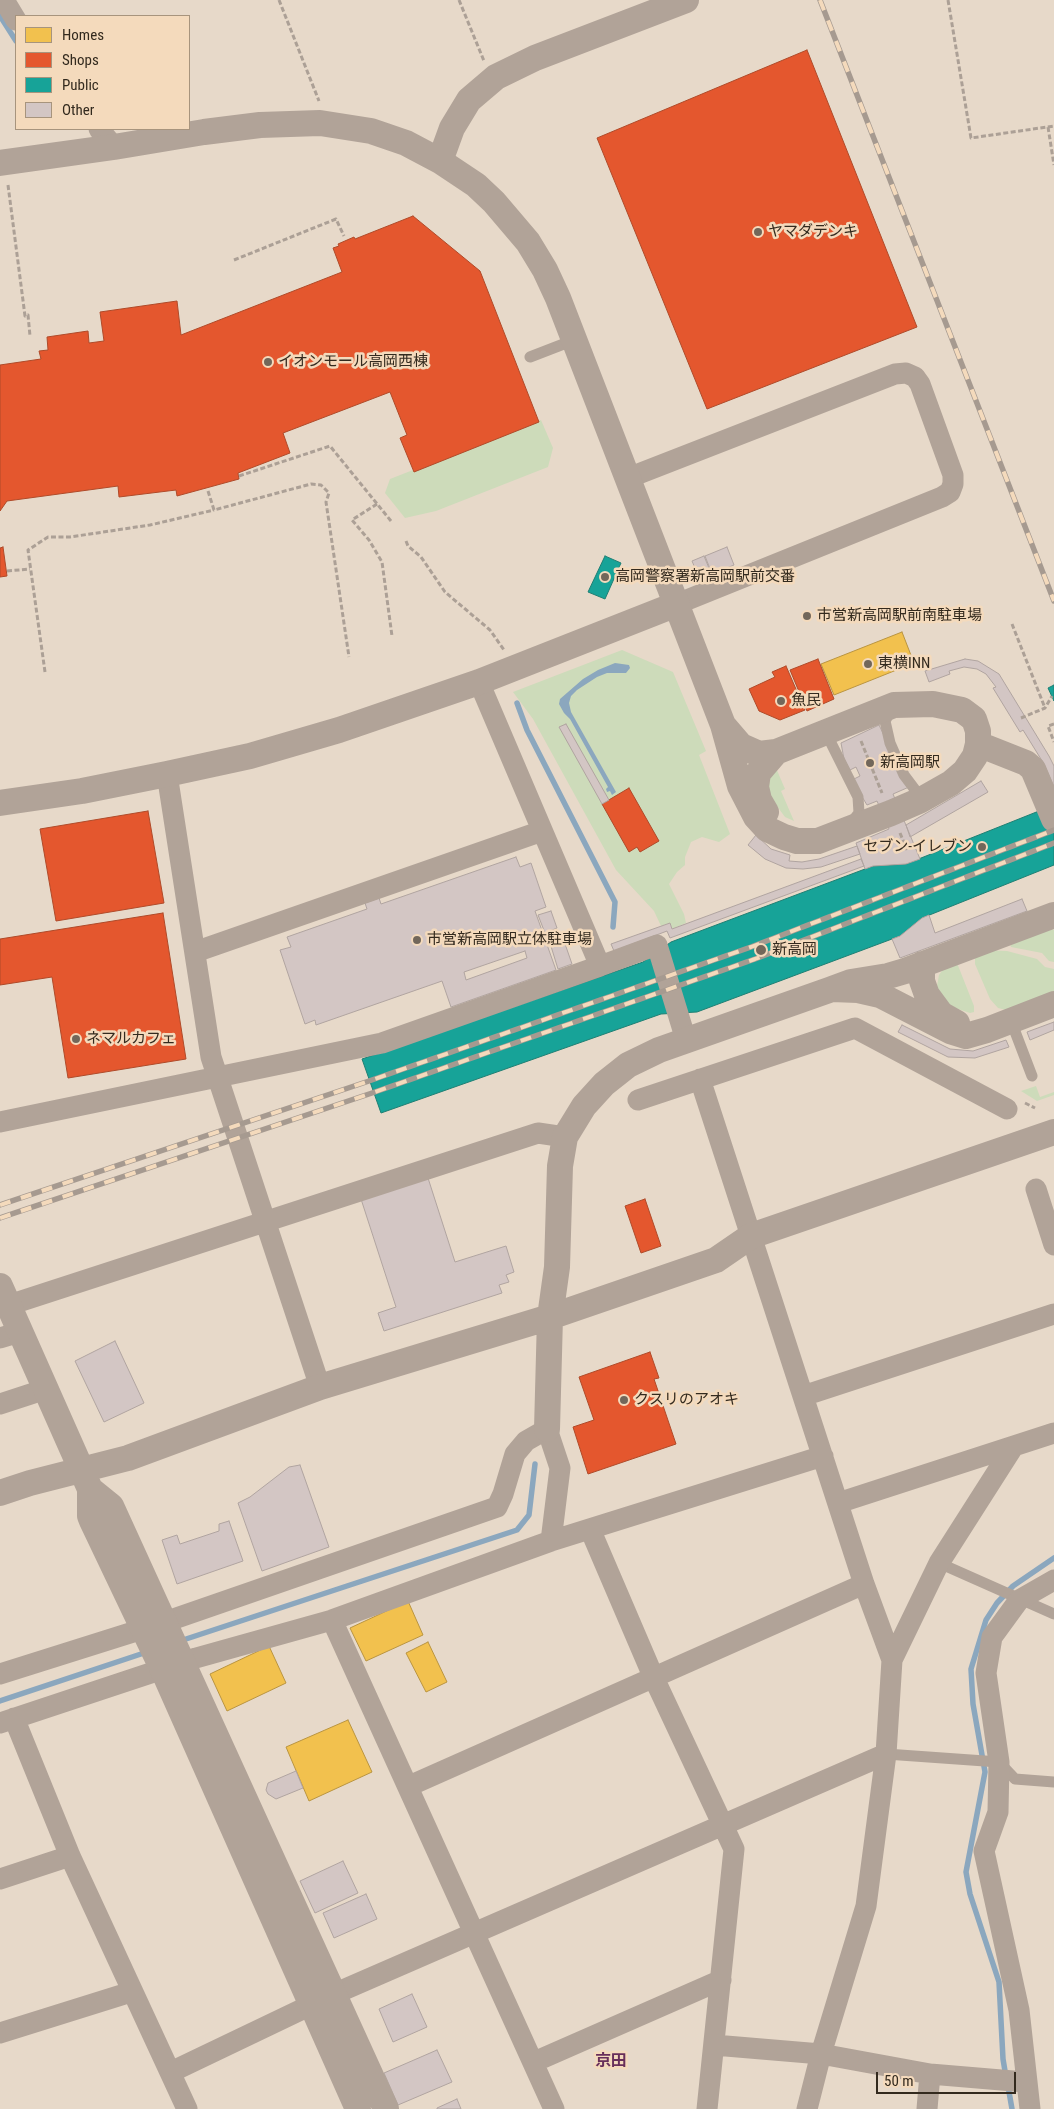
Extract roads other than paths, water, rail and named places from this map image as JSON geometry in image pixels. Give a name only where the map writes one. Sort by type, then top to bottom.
[{"type":"street","points":[[4,0],[15,18]]},
{"type":"street","points":[[440,161],[452,128],[470,100],[496,77],[535,58],[686,0]]},
{"type":"street","points":[[4,174],[106,138],[204,132],[260,125],[325,124],[370,131],[406,143],[440,161],[476,185],[494,202],[528,242],[545,270],[628,478],[723,725],[740,786],[756,817],[767,829],[784,836],[797,841],[818,841],[891,813],[931,795],[951,783],[966,771],[975,756],[978,744],[978,731],[974,719],[962,710],[933,704],[894,705],[852,720],[776,752],[759,754],[741,746],[723,725]]},
{"type":"street","points":[[0,803],[82,791],[250,756],[479,682],[942,497],[950,492],[953,484],[952,451],[920,384],[915,377],[906,373],[895,374],[628,478]]},
{"type":"street","points":[[479,682],[600,966]]},
{"type":"street","points":[[978,744],[1026,763],[1033,769],[1054,819]]},
{"type":"street","points":[[776,752],[758,773],[756,787],[759,800],[768,818],[784,836]]},
{"type":"street","points":[[167,774],[211,1057],[320,1388]]},
{"type":"street","points":[[195,952],[542,831]]},
{"type":"street","points":[[551,1541],[560,1468],[547,1429],[550,1317],[557,1267],[560,1166],[565,1137],[584,1106],[604,1084],[628,1065],[659,1050],[851,982],[888,976],[1054,915]]},
{"type":"street","points":[[0,1122],[382,1043],[657,945],[686,1040]]},
{"type":"street","points":[[922,964],[922,982],[927,995],[941,1014],[954,1022],[972,1029],[987,1030]]},
{"type":"street","points":[[832,989],[858,990],[880,995],[950,1031],[966,1036],[987,1030],[1054,1004]]},
{"type":"street","points":[[638,1100],[855,1028],[1006,1109]]},
{"type":"street","points":[[700,1079],[864,1584],[892,1660]]},
{"type":"street","points":[[0,1493],[30,1483],[86,1480],[128,1458],[320,1388],[550,1317],[716,1260],[751,1236],[1054,1132]]},
{"type":"street","points":[[358,2109],[322,2000],[164,1646],[92,1521],[86,1480],[46,1389],[10,1335],[4,1296],[264,1221],[538,1133],[565,1137]]},
{"type":"street","points":[[1036,1190],[1054,1245]]},
{"type":"street","points":[[803,1396],[1054,1314]]},
{"type":"street","points":[[0,1404],[46,1389]]},
{"type":"street","points":[[187,2109],[171,2072],[131,1992],[7,1720],[164,1646],[497,1507],[503,1494],[515,1454],[526,1441],[547,1429]]},
{"type":"street","points":[[838,1503],[1054,1433]]},
{"type":"street","points":[[807,2109],[821,2054],[866,1906],[886,1754],[892,1660],[939,1563],[1013,1447]]},
{"type":"street","points":[[0,1674],[332,1620],[551,1541],[823,1456]]},
{"type":"street","points":[[590,1529],[653,1676],[734,1849],[707,2109]]},
{"type":"street","points":[[1030,2109],[1025,2082],[1019,2010],[984,1851],[998,1812],[999,1762],[986,1673],[992,1637],[1020,1600],[1054,1580]]},
{"type":"street","points":[[409,1786],[653,1676],[864,1584]]},
{"type":"street","points":[[332,1620],[554,2109]]},
{"type":"street","points":[[171,2072],[322,2000],[886,1754]]},
{"type":"street","points":[[0,1879],[70,1856]]},
{"type":"street","points":[[534,2062],[721,1980]]},
{"type":"street","points":[[0,2033],[131,1992]]},
{"type":"street","points":[[322,2000],[386,2109]]},
{"type":"street","points":[[714,2045],[821,2054],[930,2074],[1025,2082]]},
{"type":"street","points":[[927,2109],[930,2074]]},
{"type":"lane","points":[[530,357],[574,340]]},
{"type":"lane","points":[[894,705],[885,721],[890,743],[904,775],[916,791],[931,795]]},
{"type":"lane","points":[[813,737],[830,741],[858,797],[859,813],[845,832]]},
{"type":"lane","points":[[1011,1021],[1032,1076]]},
{"type":"lane","points":[[939,1563],[1054,1614]]},
{"type":"lane","points":[[886,1754],[999,1762],[1015,1779],[1054,1782]]},
{"type":"water","points":[[615,663],[629,665],[630,668],[626,673],[607,673],[597,677],[577,690],[571,696],[569,703],[571,712],[616,792],[612,795],[610,791],[607,792],[606,789],[608,787],[570,719],[559,704],[560,699],[583,679]]},
{"type":"waterway","points":[[0,16],[15,39]]},
{"type":"waterway","points":[[517,703],[527,730],[615,902],[613,927]]},
{"type":"waterway","points":[[180,1641],[517,1530],[529,1515],[535,1464]]},
{"type":"waterway","points":[[1006,2077],[1003,2059],[999,1982],[970,1894],[966,1872],[985,1772],[973,1704],[971,1669],[986,1620],[997,1603],[1013,1586],[1054,1558]]},
{"type":"waterway","points":[[0,1701],[147,1652]]},
{"type":"waterway","points":[[1008,2086],[1012,2109]]},
{"type":"railway","points":[[820,0],[1054,601]]},
{"type":"railway","points":[[0,1205],[369,1081],[751,947],[1054,830]]},
{"type":"railway","points":[[0,1218],[372,1093],[755,959],[1054,843]]},
{"type":"place","name":"ヤマダデンキ","points":[[758,232]]},
{"type":"place","name":"イオンモール高岡西棟","points":[[268,362]]},
{"type":"place","name":"高岡警察署新高岡駅前交番","points":[[605,577]]},
{"type":"place","name":"市営新高岡駅前南駐車場","points":[[807,616]]},
{"type":"place","name":"東横INN","points":[[868,664]]},
{"type":"place","name":"魚民","points":[[781,701]]},
{"type":"place","name":"新高岡駅","points":[[870,763]]},
{"type":"place","name":"セブン-イレブン","points":[[982,847]]},
{"type":"place","name":"市営新高岡駅立体駐車場","points":[[417,940]]},
{"type":"place","name":"新高岡","points":[[761,950]]},
{"type":"place","name":"ネマルカフェ","points":[[76,1039]]},
{"type":"place","name":"クスリのアオキ","points":[[624,1400]]},
{"type":"district","name":"京田","points":[[611,2062]]}]
